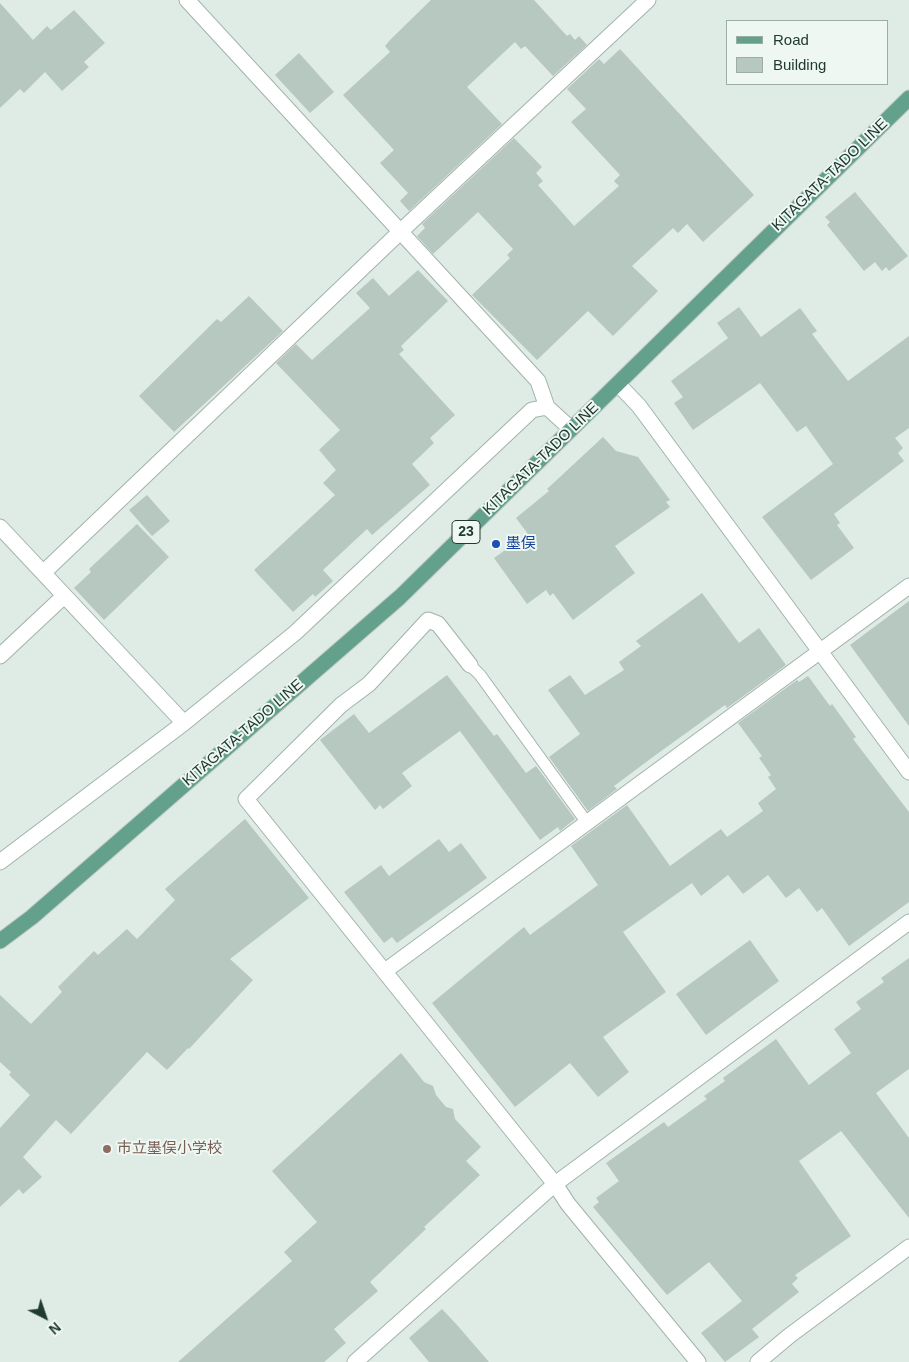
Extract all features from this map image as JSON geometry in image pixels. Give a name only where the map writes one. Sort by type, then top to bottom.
[{"type":"main road","name":"KITAGATA-TADO LINE","points":[[0,941],[32,917],[400,597],[909,98]]},
{"type":"street","points":[[187,0],[538,381],[547,407],[571,429]]},
{"type":"street","points":[[43,573],[400,232],[648,0]]},
{"type":"street","points":[[618,384],[639,406],[822,651],[909,772]]},
{"type":"street","points":[[0,862],[184,723],[295,633],[532,410],[547,407]]},
{"type":"street","points":[[0,527],[184,723]]},
{"type":"street","points":[[385,970],[588,824],[909,586]]},
{"type":"street","points":[[0,656],[64,596]]},
{"type":"street","points":[[470,666],[438,624],[428,620],[369,684],[341,705],[246,799],[385,970],[555,1184],[568,1204],[698,1362]]},
{"type":"street","points":[[355,1362],[555,1184],[909,922]]},
{"type":"street","points":[[758,1362],[789,1336],[909,1247]]},
{"type":"lane","points":[[470,666],[480,675],[588,824]]},
{"type":"building","points":[[431,0],[534,0],[567,36],[570,34],[575,40],[579,36],[587,45],[553,76],[525,46],[521,49],[515,42],[467,87],[502,124],[409,211],[400,201],[408,193],[380,163],[394,150],[343,95],[390,52],[385,46]]},
{"type":"building","points":[[0,3],[33,40],[47,26],[51,30],[74,10],[105,43],[84,62],[89,67],[62,91],[45,72],[24,93],[20,89],[0,108]]},
{"type":"building","points":[[620,49],[754,195],[703,242],[687,224],[678,233],[673,228],[632,266],[658,291],[613,336],[588,311],[537,360],[472,295],[510,258],[507,255],[513,249],[478,212],[433,254],[417,236],[425,228],[422,224],[514,138],[542,167],[536,173],[543,181],[538,185],[574,226],[619,186],[614,181],[620,175],[571,122],[586,109],[567,89],[599,59],[604,64]]},
{"type":"building","points":[[299,53],[334,92],[310,113],[275,75]]},
{"type":"building","points":[[855,192],[908,256],[889,271],[886,267],[882,271],[875,262],[864,271],[827,225],[830,222],[825,217]]},
{"type":"building","points":[[418,270],[448,301],[401,346],[404,350],[399,354],[455,415],[430,438],[434,443],[412,464],[430,485],[372,535],[367,529],[323,570],[333,581],[315,597],[313,594],[293,612],[254,570],[335,495],[323,483],[336,470],[319,450],[340,430],[276,363],[296,344],[312,360],[370,308],[356,293],[373,278],[389,296]]},
{"type":"building","points":[[249,296],[283,331],[174,432],[139,396],[217,319],[221,322]]},
{"type":"building","points":[[739,307],[761,337],[800,308],[817,331],[812,334],[848,381],[909,336],[909,428],[895,438],[903,448],[898,453],[904,461],[834,514],[840,523],[837,525],[854,548],[811,580],[762,517],[833,464],[806,426],[797,432],[760,383],[693,430],[674,403],[683,397],[671,381],[728,338],[717,323]]},
{"type":"building","points":[[603,437],[616,451],[638,457],[670,500],[666,502],[670,507],[615,546],[635,573],[573,620],[553,593],[550,596],[546,590],[527,604],[494,558],[528,534],[516,518],[549,491],[547,489]]},
{"type":"building","points":[[147,495],[170,521],[152,536],[129,510]]},
{"type":"building","points":[[137,524],[169,557],[104,620],[74,588],[91,572],[89,569]]},
{"type":"building","points":[[702,593],[739,643],[759,628],[786,665],[727,708],[725,705],[657,754],[614,786],[617,789],[588,811],[549,757],[580,734],[548,690],[570,675],[585,695],[624,670],[619,662],[641,646],[636,641]]},
{"type":"building","points":[[909,601],[909,726],[850,645]]},
{"type":"building","points":[[447,675],[494,736],[497,734],[526,773],[536,766],[575,819],[560,831],[558,827],[540,840],[460,731],[402,773],[412,786],[383,809],[380,805],[375,810],[320,740],[354,714],[369,733]]},
{"type":"building","points":[[808,676],[830,706],[832,704],[856,737],[853,739],[909,812],[909,902],[849,946],[822,908],[817,912],[799,888],[786,898],[768,875],[743,894],[728,875],[701,896],[692,883],[623,932],[666,992],[603,1037],[629,1072],[598,1097],[570,1063],[515,1107],[432,1003],[524,927],[530,935],[598,885],[571,846],[627,805],[670,866],[721,829],[727,837],[763,811],[758,803],[776,789],[768,777],[771,775],[759,758],[762,756],[738,723],[797,680],[799,682]]},
{"type":"building","points":[[245,819],[309,898],[230,959],[253,980],[167,1070],[147,1052],[71,1134],[56,1120],[23,1157],[42,1177],[23,1194],[19,1189],[0,1207],[0,1128],[30,1095],[9,1075],[11,1072],[0,1062],[0,995],[31,1024],[62,992],[58,987],[94,951],[98,955],[127,929],[137,939],[175,900],[165,889]]},
{"type":"building","points":[[439,839],[449,852],[461,843],[487,878],[397,943],[392,937],[384,943],[344,892],[381,865],[389,876]]},
{"type":"building","points":[[750,940],[779,981],[706,1035],[676,994]]},
{"type":"building","points":[[909,958],[909,1069],[876,1093],[909,1138],[909,1218],[841,1131],[799,1161],[851,1236],[795,1275],[798,1278],[792,1284],[799,1292],[752,1329],[759,1337],[725,1362],[701,1333],[742,1301],[709,1262],[667,1295],[593,1207],[599,1202],[596,1198],[619,1181],[606,1163],[664,1122],[668,1127],[707,1099],[704,1096],[725,1081],[723,1078],[776,1039],[809,1085],[851,1053],[834,1029],[861,1009],[856,1002],[884,982],[881,978]]},
{"type":"building","points":[[401,1053],[424,1082],[433,1086],[436,1095],[446,1107],[453,1109],[455,1119],[481,1147],[466,1161],[480,1175],[424,1227],[426,1229],[370,1282],[378,1291],[334,1329],[346,1343],[324,1362],[178,1362],[292,1261],[284,1252],[317,1222],[272,1171]]},
{"type":"building","points":[[442,1309],[489,1362],[429,1362],[409,1338]]},
{"type":"place","name":"墨俣","points":[[496,544]]},
{"type":"place","name":"市立墨俣小学校","points":[[107,1149]]}]
